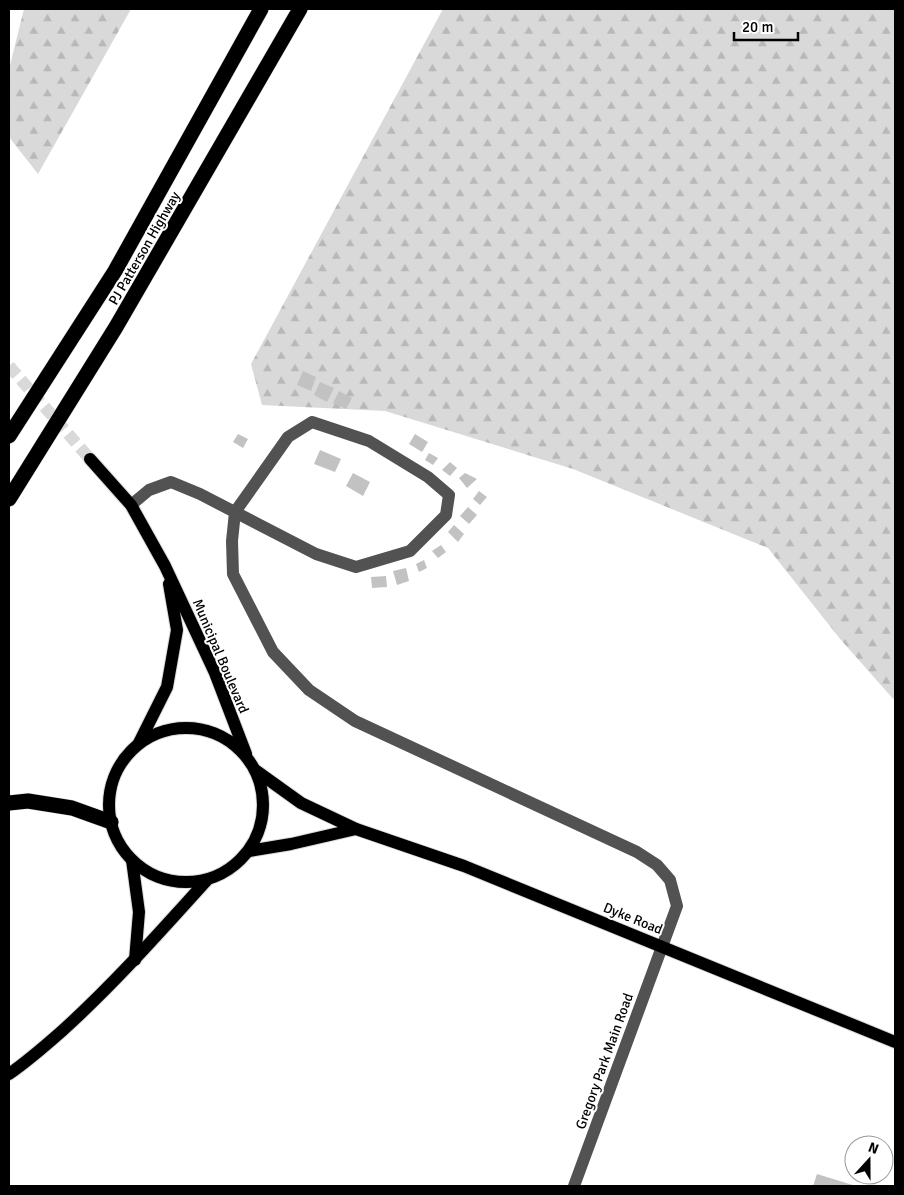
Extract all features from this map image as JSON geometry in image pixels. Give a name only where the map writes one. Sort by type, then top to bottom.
[{"type":"highway","name":"PJ Patterson Highway","points":[[9,436],[115,271],[261,9]]},
{"type":"highway","name":"PJ Patterson Highway","points":[[9,499],[116,328],[300,9]]},
{"type":"highway","points":[[9,803],[28,801],[72,808],[110,822]]},
{"type":"main road","name":"Municipal Boulevard","points":[[90,459],[131,505],[165,566],[215,673],[248,759]]},
{"type":"main road","name":"Municipal Boulevard","points":[[139,743],[167,687],[177,630],[165,566]]},
{"type":"main road","points":[[185,728],[209,731],[231,742],[248,759],[255,770],[264,806],[260,830],[249,851],[230,869],[207,880],[180,882],[154,875],[132,860],[118,842],[110,822],[109,800],[113,778],[124,759],[139,743],[161,732],[185,728]]},
{"type":"main road","name":"Dyke Road","points":[[255,770],[301,802],[356,829],[464,866],[895,1042]]},
{"type":"main road","points":[[249,851],[291,844],[356,829]]},
{"type":"main road","points":[[132,860],[138,912],[135,960]]},
{"type":"main road","points":[[9,1074],[25,1063],[89,1007],[135,960],[207,880]]},
{"type":"street","points":[[131,505],[149,490],[172,482],[200,494],[316,554],[356,567],[410,551],[446,515],[449,496],[428,477],[369,441],[312,422],[288,437],[235,512]]},
{"type":"street","name":"Gregory Park Main Road","points":[[235,512],[232,541],[232,574],[273,652],[309,690],[355,721],[637,852],[657,865],[670,880],[677,906],[574,1186]]},
{"type":"green space","points":[[24,9],[131,9],[38,174],[9,137],[9,69]]},
{"type":"green space","points":[[443,9],[895,9],[895,701],[841,640],[768,548],[573,469],[385,411],[262,405],[251,364]]},
{"type":"building","points":[[303,371],[316,377],[311,391],[297,385]]},
{"type":"building","points":[[320,382],[334,388],[327,402],[314,395]]},
{"type":"building","points":[[339,391],[352,398],[346,409],[333,403]]},
{"type":"building","points":[[238,434],[248,439],[243,448],[233,442]]},
{"type":"building","points":[[415,434],[428,442],[422,452],[409,444]]},
{"type":"building","points":[[320,450],[341,459],[335,472],[314,464]]},
{"type":"building","points":[[429,453],[438,458],[433,465],[425,460]]},
{"type":"building","points":[[450,462],[457,468],[450,476],[442,470]]},
{"type":"building","points":[[353,473],[370,482],[363,496],[346,486]]},
{"type":"building","points":[[465,473],[477,479],[467,488],[459,478]]},
{"type":"building","points":[[479,491],[487,497],[480,505],[473,499]]},
{"type":"building","points":[[468,507],[477,515],[469,524],[460,516]]},
{"type":"building","points":[[454,525],[464,534],[458,542],[448,532]]},
{"type":"building","points":[[441,545],[446,552],[438,558],[432,551]]},
{"type":"building","points":[[424,560],[427,568],[419,572],[416,564]]},
{"type":"building","points":[[406,568],[409,581],[397,585],[393,571]]},
{"type":"building","points":[[386,576],[387,587],[372,588],[371,577]]},
{"type":"building","points":[[817,1174],[844,1182],[844,1185],[856,1186],[813,1186]]},
{"type":"tunnel","points":[[9,366],[90,459]]}]
